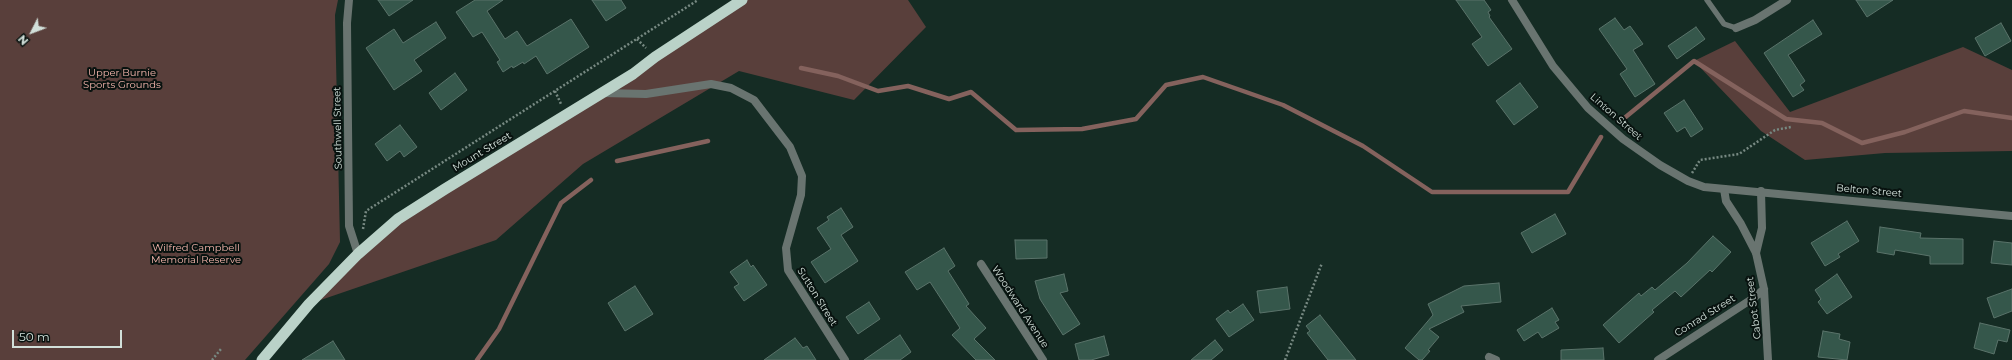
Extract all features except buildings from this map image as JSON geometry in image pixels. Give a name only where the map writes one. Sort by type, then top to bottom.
[{"type":"highway","name":"Mount Street","points":[[262,360],[309,304],[358,254],[398,219],[603,93],[742,0]]},
{"type":"street","name":"Southwell Street","points":[[349,0],[347,24],[350,226],[358,254]]},
{"type":"street","name":"Linton Street","points":[[1512,0],[1553,66],[1588,108],[1624,139],[1660,165],[1688,181],[1704,187],[1724,189]]},
{"type":"street","points":[[1736,28],[1788,0]]},
{"type":"street","name":"Sutton Street","points":[[603,93],[646,94],[711,84],[731,88],[754,100],[790,147],[802,176],[801,195],[786,248],[788,270],[845,360]]},
{"type":"street","name":"Belton Street","points":[[1724,189],[1762,191],[2012,216]]},
{"type":"street","name":"Cabot Street","points":[[1724,189],[1726,201],[1741,224],[1756,254],[1764,289],[1768,360]]},
{"type":"street","name":"Cabot Street","points":[[1756,254],[1762,228],[1762,191]]},
{"type":"street","name":"Woodward Avenue","points":[[981,264],[1043,360]]},
{"type":"street","name":"Conrad Street","points":[[1658,360],[1755,297],[1764,289]]},
{"type":"lane","points":[[1707,0],[1724,24],[1736,28]]},
{"type":"path","points":[[362,233],[366,211],[698,0]]},
{"type":"path","points":[[1688,181],[1700,160],[1739,154],[1775,130],[1791,127]]},
{"type":"path","points":[[1285,360],[1322,263]]},
{"type":"path","points":[[212,360],[221,349]]},
{"type":"green space","name":"Wilfred Campbell Memorial Reserve","points":[[0,0],[338,0],[335,15],[340,242],[329,264],[245,360],[0,360]]},
{"type":"green space","points":[[742,0],[908,0],[926,27],[854,100],[739,71],[583,164],[496,240],[309,304],[398,219]]},
{"type":"green space","points":[[1735,41],[1790,112],[1963,47],[2012,70],[2012,151],[1885,153],[1805,160],[1761,131],[1694,61]]},
{"type":"waterway","points":[[1622,120],[1694,61],[1786,119],[1822,123],[1862,143],[1905,132],[1964,111],[2012,118]]},
{"type":"waterway","points":[[801,68],[838,76],[878,91],[908,86],[949,99],[971,92],[1016,130],[1082,129],[1136,119],[1166,85],[1203,77],[1283,105],[1363,146],[1432,192],[1568,192],[1601,137]]},
{"type":"waterway","points":[[617,161],[708,141]]},
{"type":"waterway","points":[[477,360],[499,329],[561,203],[591,180]]},
{"type":"park label","name":"Upper Burnie Sports Grounds","points":[[122,78]]}]
